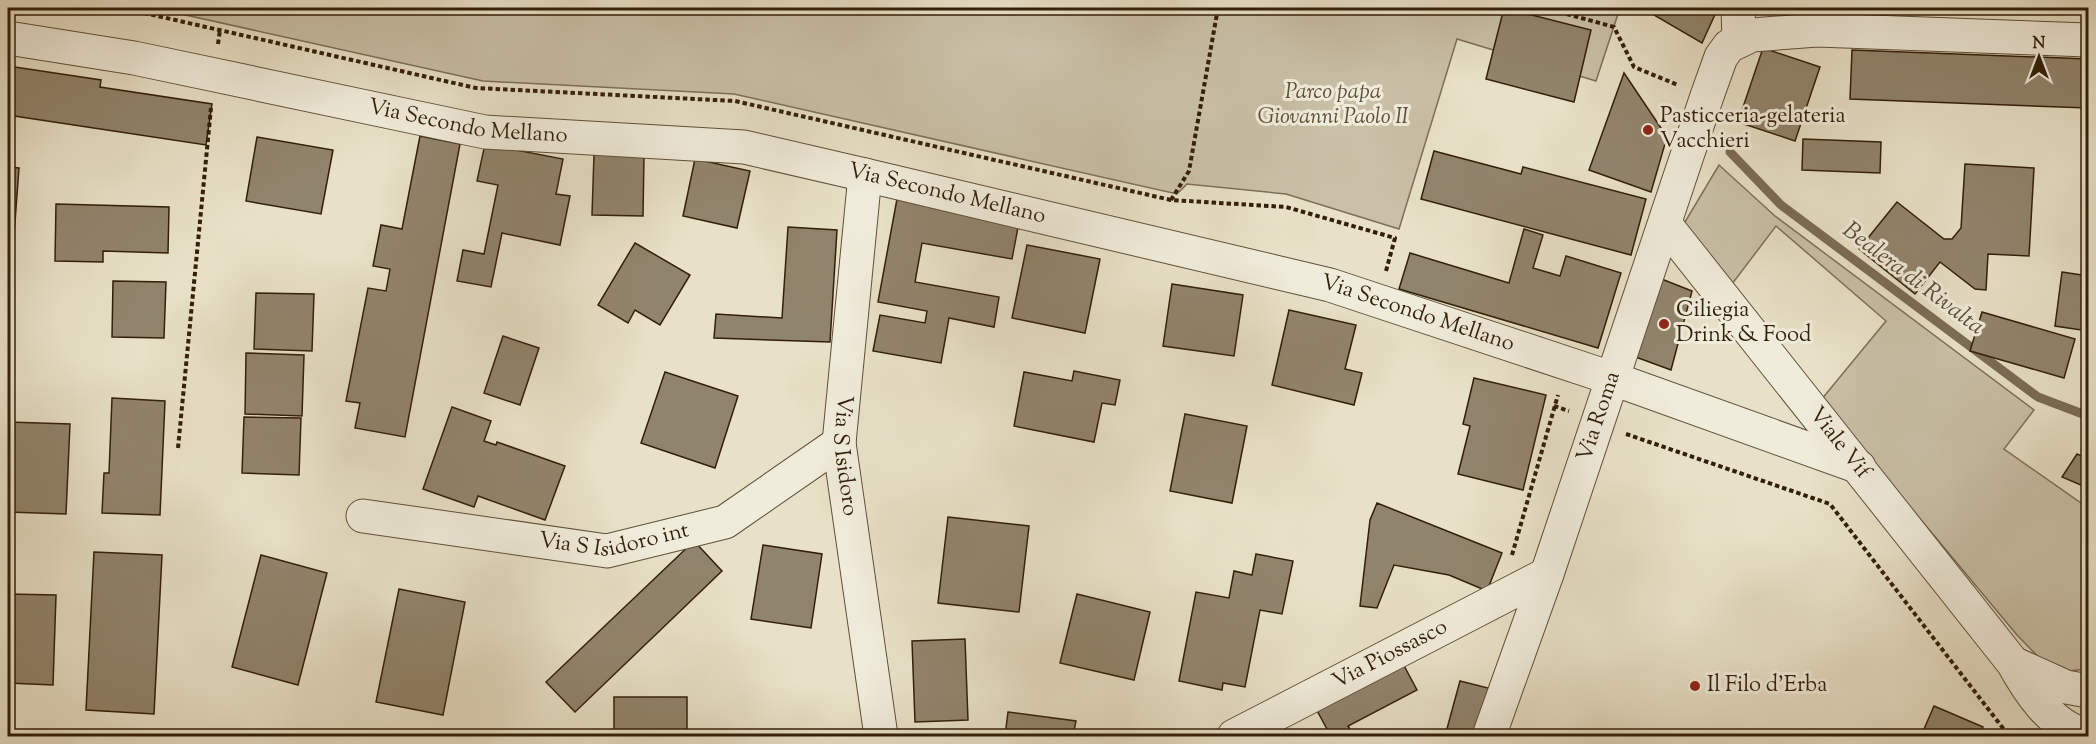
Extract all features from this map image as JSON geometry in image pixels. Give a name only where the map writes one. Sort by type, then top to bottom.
[{"type":"street","points":[[1738,8],[1739,41],[1752,35],[1816,30],[2088,40]]},
{"type":"street","name":"Via Secondo Mellano","points":[[8,38],[134,58],[484,132],[744,147],[865,175],[1330,285],[1611,378],[1860,467]]},
{"type":"street","name":"Via Roma","points":[[1489,736],[1547,574],[1596,422],[1721,57],[1729,46],[1739,41]]},
{"type":"street","name":"Via S Isidoro","points":[[865,175],[839,443],[880,736]]},
{"type":"street","name":"Viale Vif","points":[[1665,224],[1860,467],[2013,663],[2025,683],[2061,725],[2081,735]]},
{"type":"street","name":"Via S Isidoro int","points":[[363,516],[607,551],[725,522],[839,443]]},
{"type":"street","name":"Via Piossasco","points":[[1234,736],[1547,574]]},
{"type":"street","name":"Viale Vif","points":[[2013,663],[2066,687],[2088,691]]},
{"type":"street","points":[[2081,735],[2080,714],[2088,700]]},
{"type":"path","points":[[1171,200],[1189,171],[1218,8]]},
{"type":"path","points":[[1545,8],[1614,27],[1634,67],[1707,96]]},
{"type":"path","points":[[178,448],[220,30]]},
{"type":"path","points":[[1509,567],[1567,365]]},
{"type":"path","points":[[1554,406],[1830,504],[2009,736]]},
{"type":"green space","name":"Parco papa Giovanni Paolo II","points":[[154,8],[1608,8],[1618,14],[1596,81],[1457,39],[1399,229],[1286,194],[1187,184],[1177,194],[734,94],[483,81]]},
{"type":"green space","points":[[1719,165],[1775,216],[2034,410],[2004,449],[2088,508],[2088,665],[2085,669],[2054,673],[2017,635],[1821,400],[1886,321],[1776,226],[1729,288],[1682,227]]},
{"type":"building","points":[[1504,8],[1591,30],[1574,102],[1486,79]]},
{"type":"building","points":[[1642,8],[1718,8],[1702,43]]},
{"type":"building","points":[[1763,48],[1820,67],[1795,141],[1738,122]]},
{"type":"building","points":[[1852,50],[2088,59],[2088,108],[1850,99]]},
{"type":"building","points":[[8,66],[101,80],[100,87],[212,104],[206,145],[8,115]]},
{"type":"building","points":[[1624,73],[1667,137],[1651,192],[1589,170]]},
{"type":"building","points":[[420,136],[460,144],[405,437],[355,428],[360,403],[346,401],[368,288],[386,291],[390,269],[373,266],[381,225],[402,229]]},
{"type":"building","points":[[257,137],[333,150],[321,214],[246,201]]},
{"type":"building","points":[[1803,139],[1881,142],[1880,173],[1802,170]]},
{"type":"building","points":[[485,144],[563,159],[556,194],[570,196],[560,245],[502,233],[491,287],[457,281],[463,250],[484,254],[498,185],[477,181]]},
{"type":"building","points":[[1434,151],[1521,174],[1523,167],[1646,199],[1631,255],[1421,199]]},
{"type":"building","points":[[594,154],[644,156],[643,216],[592,215]]},
{"type":"building","points":[[695,159],[750,171],[737,228],[683,216]]},
{"type":"building","points":[[1965,164],[2034,168],[2029,256],[1988,254],[1986,290],[1975,289],[1940,262],[1915,294],[1859,249],[1897,202],[1944,239],[1952,239],[1961,228]]},
{"type":"building","points":[[8,167],[19,168],[13,249],[8,249]]},
{"type":"building","points":[[897,199],[1019,222],[1012,259],[922,243],[915,282],[999,297],[994,327],[949,318],[941,363],[873,351],[880,315],[925,323],[927,311],[878,302]]},
{"type":"building","points":[[56,204],[169,207],[168,253],[103,251],[103,262],[55,261]]},
{"type":"building","points":[[788,227],[837,230],[830,342],[714,338],[716,314],[782,318]]},
{"type":"building","points":[[1524,229],[1543,235],[1533,268],[1560,276],[1566,256],[1621,273],[1598,348],[1399,289],[1410,253],[1509,283]]},
{"type":"building","points":[[635,243],[690,275],[660,325],[635,310],[628,323],[598,305]]},
{"type":"building","points":[[1027,245],[1100,259],[1085,333],[1012,318]]},
{"type":"building","points":[[2062,272],[2088,276],[2088,331],[2055,326]]},
{"type":"building","name":"Ciliegia Drink & Food","points":[[1659,278],[1692,291],[1671,370],[1633,356]]},
{"type":"building","points":[[113,281],[166,282],[164,338],[112,337]]},
{"type":"building","points":[[1172,284],[1243,295],[1234,356],[1163,346]]},
{"type":"building","points":[[256,293],[314,294],[312,351],[254,349]]},
{"type":"building","points":[[1289,310],[1356,325],[1345,369],[1362,373],[1354,405],[1272,385]]},
{"type":"building","points":[[1982,312],[2075,339],[2064,378],[1970,351]]},
{"type":"building","points":[[503,336],[539,348],[520,405],[484,393]]},
{"type":"building","points":[[246,353],[304,355],[302,416],[245,414]]},
{"type":"building","points":[[2088,355],[2088,395],[2082,394]]},
{"type":"building","points":[[1074,371],[1120,380],[1115,405],[1102,403],[1094,442],[1014,426],[1024,372],[1072,381]]},
{"type":"building","points":[[665,372],[738,396],[715,468],[641,443]]},
{"type":"building","points":[[1474,378],[1546,395],[1523,490],[1458,474],[1470,426],[1463,424]]},
{"type":"building","points":[[112,398],[165,401],[160,515],[102,513],[104,473],[109,473]]},
{"type":"building","points":[[452,407],[491,421],[484,441],[496,445],[497,442],[565,466],[545,520],[478,496],[474,507],[423,489]]},
{"type":"building","points":[[1185,414],[1247,426],[1232,503],[1170,491]]},
{"type":"building","points":[[244,417],[301,418],[299,475],[242,473]]},
{"type":"building","points":[[8,422],[70,424],[66,514],[8,512]]},
{"type":"building","points":[[2077,454],[2088,459],[2088,488],[2062,477]]},
{"type":"building","points":[[1377,503],[1502,553],[1487,591],[1449,575],[1394,565],[1377,608],[1360,606],[1370,520]]},
{"type":"building","points":[[948,517],[1029,526],[1019,612],[938,603]]},
{"type":"building","points":[[694,541],[722,571],[575,712],[546,682]]},
{"type":"building","points":[[763,545],[822,554],[811,628],[751,619]]},
{"type":"building","points":[[94,552],[162,555],[154,714],[86,710]]},
{"type":"building","points":[[1256,554],[1293,561],[1282,614],[1260,610],[1245,687],[1223,683],[1222,690],[1179,681],[1196,592],[1229,598],[1234,571],[1252,575]]},
{"type":"building","points":[[261,555],[327,573],[298,685],[232,667]]},
{"type":"building","points":[[399,589],[465,602],[443,715],[376,702]]},
{"type":"building","points":[[8,594],[56,595],[53,685],[8,683]]},
{"type":"building","points":[[1077,594],[1150,612],[1134,680],[1060,663]]},
{"type":"building","points":[[965,639],[968,720],[915,722],[912,641]]},
{"type":"building","points":[[1401,660],[1417,690],[1348,726],[1354,736],[1319,736],[1328,731],[1314,705]]},
{"type":"building","points":[[1460,681],[1492,689],[1480,736],[1445,736]]},
{"type":"building","points":[[614,697],[687,697],[687,736],[614,736]]},
{"type":"building","points":[[1934,706],[1983,727],[1979,736],[1921,736]]},
{"type":"building","points":[[1008,712],[1076,721],[1073,736],[1005,736]]},
{"type":"waterway","name":"Bealera di Rivalta","points":[[1730,152],[1781,205],[2038,397],[2088,416]]},
{"type":"place","name":"Pasticceria-gelateria Vacchieri","points":[[1648,130]]},
{"type":"place","name":"Ciliegia Drink & Food","points":[[1664,324]]},
{"type":"place","name":"Il Filo d'Erba","points":[[1695,686]]}]
